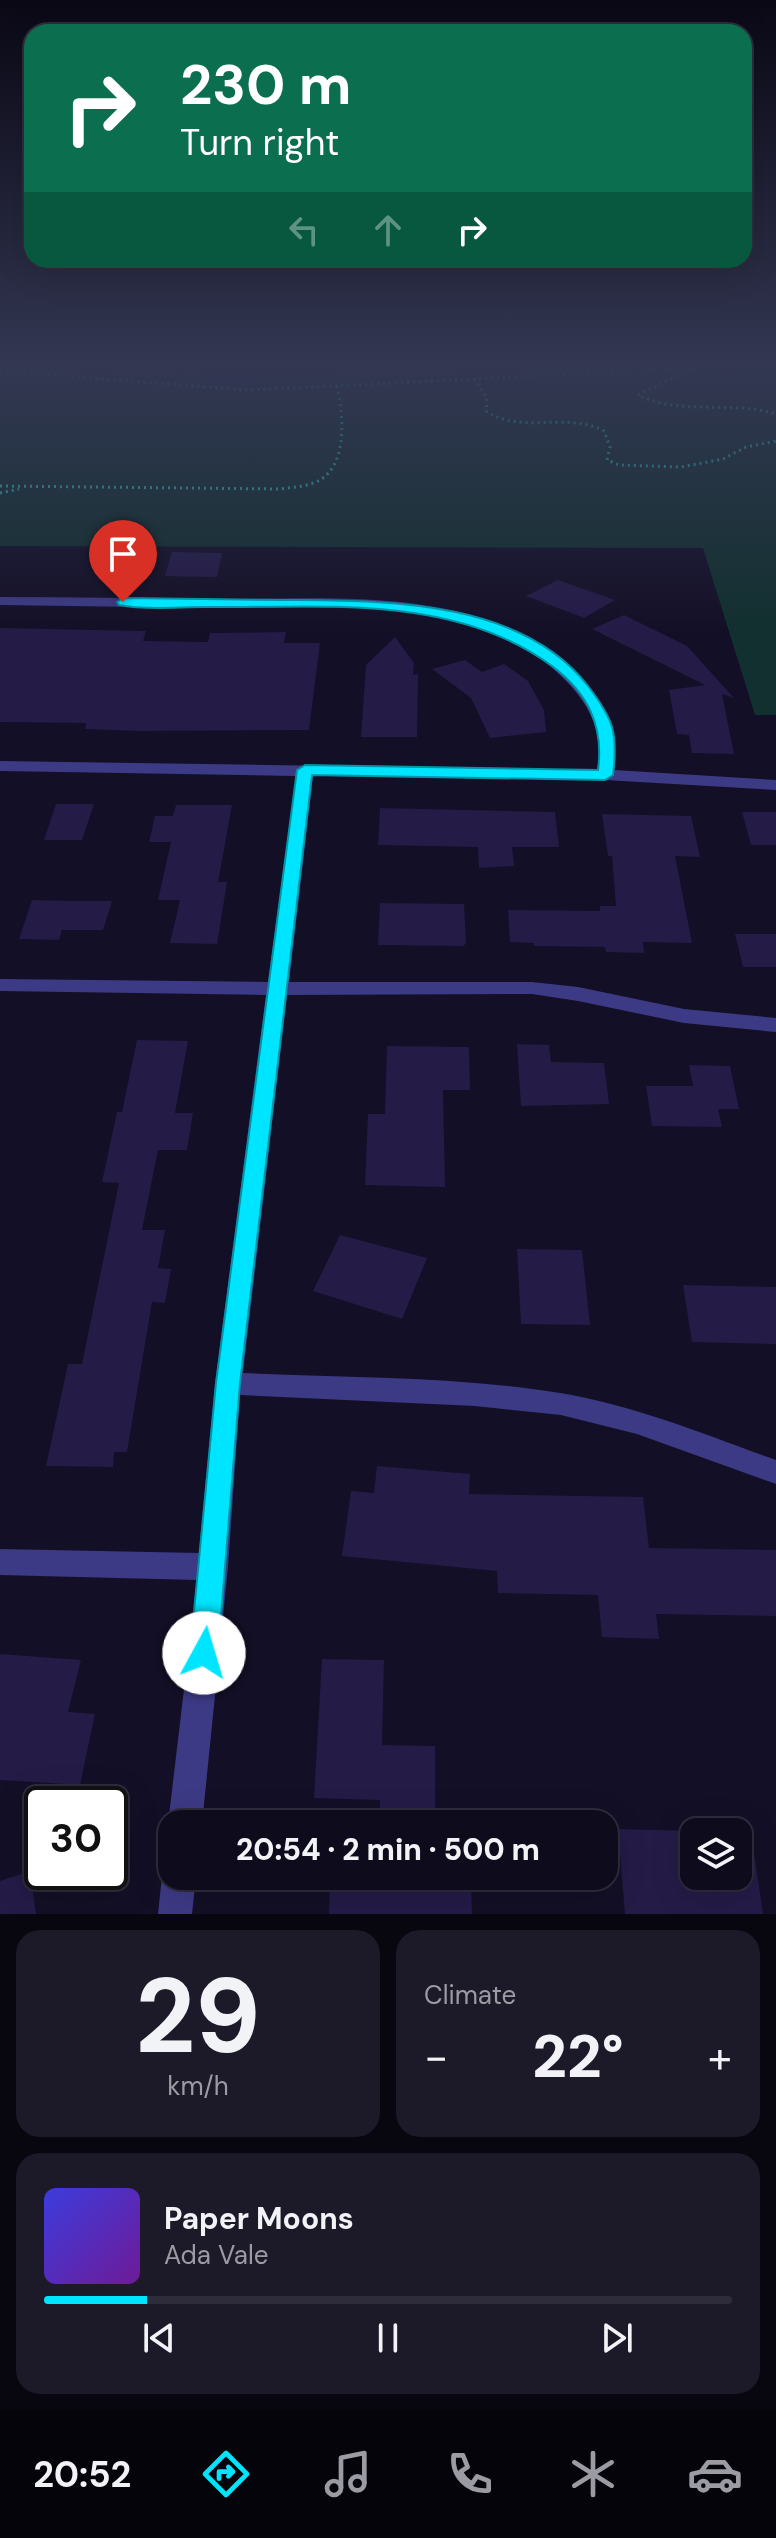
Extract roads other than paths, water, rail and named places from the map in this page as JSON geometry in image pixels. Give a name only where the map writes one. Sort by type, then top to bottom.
[{"type":"street","points":[[0,601],[368,605],[414,608],[475,621],[531,644],[571,673],[593,700],[606,728],[609,745],[605,775]]},
{"type":"street","points":[[0,766],[605,775],[776,785]]},
{"type":"street","points":[[187,1810],[213,1567],[228,1383],[305,770]]},
{"type":"street","points":[[0,985],[276,989],[532,988],[578,994],[684,1016],[776,1025]]},
{"type":"street","points":[[228,1383],[475,1395],[561,1404],[638,1423],[776,1472]]},
{"type":"street","points":[[0,1562],[213,1567]]},
{"type":"street","points":[[175,1914],[178,1890]]}]
